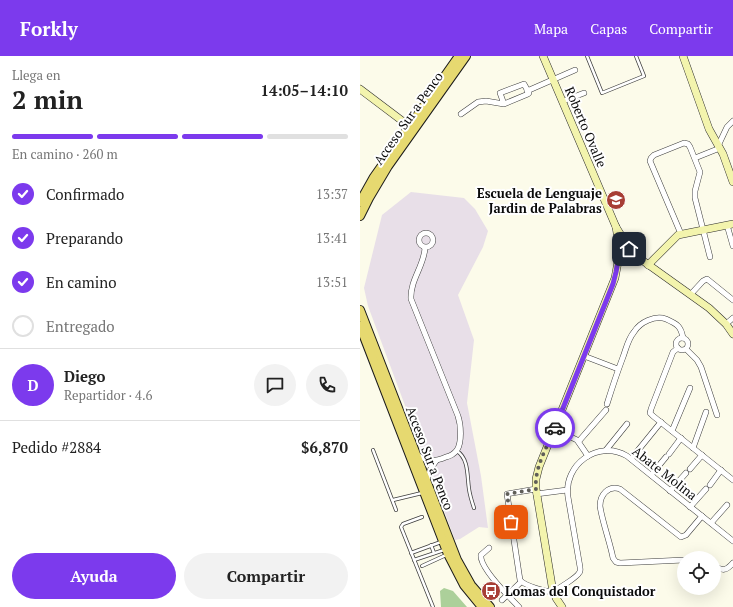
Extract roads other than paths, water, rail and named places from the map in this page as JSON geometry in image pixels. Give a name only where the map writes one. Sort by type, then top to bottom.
[{"type":"main road","name":"Acceso Sur a Penco","points":[[360,202],[374,177],[458,56]]},
{"type":"main road","name":"Acceso Sur a Penco","points":[[360,216],[388,166],[466,56]]},
{"type":"main road","name":"Acceso Sur a Penco","points":[[360,310],[426,482],[461,568],[474,589],[490,607]]},
{"type":"main road","name":"Acceso Sur a Penco","points":[[360,326],[447,552],[464,585],[482,607]]},
{"type":"street","name":"Roberto Ovalle","points":[[544,56],[616,228],[632,250],[648,265],[709,308],[726,324],[733,334]]},
{"type":"street","points":[[683,56],[710,129],[732,179]]},
{"type":"street","points":[[461,114],[474,104],[480,102],[504,104],[528,94],[527,91],[575,70]]},
{"type":"street","points":[[504,104],[500,94],[501,92],[523,83],[527,91]]},
{"type":"street","points":[[360,89],[409,126]]},
{"type":"street","points":[[563,102],[584,93]]},
{"type":"street","points":[[695,158],[719,147],[727,126],[733,122]]},
{"type":"street","points":[[681,234],[650,160],[654,155],[684,143],[690,145],[700,172],[695,198],[710,257]]},
{"type":"street","points":[[648,265],[674,238],[681,234],[730,225],[733,246]]},
{"type":"street","points":[[562,607],[554,591],[536,491],[536,479],[554,429],[613,284],[619,255],[616,228]]},
{"type":"street","points":[[416,454],[425,459],[436,461],[450,456],[456,451],[459,443],[460,429],[458,419],[412,299],[412,288],[424,259],[425,248]]},
{"type":"street","points":[[619,255],[624,250],[632,250]]},
{"type":"street","points":[[691,294],[703,281],[707,279],[733,300]]},
{"type":"street","points":[[579,441],[606,407],[628,342],[633,332],[641,324],[651,319],[663,318],[678,325],[682,330],[683,338],[688,342],[688,347],[686,349]]},
{"type":"street","points":[[726,324],[733,318]]},
{"type":"street","points":[[678,348],[677,342],[683,338]]},
{"type":"street","points":[[678,348],[682,350],[686,349],[701,368],[717,415]]},
{"type":"street","points":[[678,348],[673,352],[650,411],[651,414],[733,480]]},
{"type":"street","points":[[584,356],[618,369]]},
{"type":"street","points":[[672,431],[690,388]]},
{"type":"street","points":[[693,448],[706,412]]},
{"type":"street","points":[[631,459],[661,422]]},
{"type":"street","points":[[521,582],[548,591],[554,591],[576,577],[580,570],[567,490],[569,478],[579,463],[588,456],[606,450],[627,424]]},
{"type":"street","points":[[554,429],[574,437],[579,441],[588,456]]},
{"type":"street","points":[[651,475],[681,438]]},
{"type":"street","name":"Abate Molina","points":[[606,450],[618,452],[631,459],[733,541]]},
{"type":"street","points":[[690,469],[702,455]]},
{"type":"street","points":[[426,482],[436,461]]},
{"type":"street","points":[[710,485],[722,470]]},
{"type":"street","points":[[670,491],[686,473]]},
{"type":"street","points":[[677,560],[616,562],[601,508],[602,496],[609,489],[620,489],[681,537],[686,535],[702,516]]},
{"type":"street","points":[[690,507],[706,489]]},
{"type":"street","points":[[521,582],[507,494],[567,490]]},
{"type":"street","points":[[711,523],[727,505]]},
{"type":"street","points":[[489,548],[481,555],[481,559],[490,575],[519,607]]},
{"type":"street","points":[[721,570],[728,569],[733,563]]},
{"type":"street","points":[[502,600],[521,582]]},
{"type":"lane","points":[[587,56],[602,94],[644,76],[636,56]]},
{"type":"lane","points":[[373,450],[396,510]]},
{"type":"lane","points":[[456,451],[462,455],[465,461],[469,490],[474,508]]},
{"type":"lane","points":[[392,500],[424,493]]},
{"type":"lane","points":[[422,517],[401,525],[433,607]]},
{"type":"lane","points":[[411,553],[443,541]]},
{"type":"lane","points":[[431,545],[434,553]]},
{"type":"lane","points":[[414,560],[434,553],[447,552]]},
{"type":"lane","points":[[422,566],[447,552]]},
{"type":"place","name":"Escuela de Lenguaje Jardin de Palabras","points":[[616,200]]},
{"type":"place","name":"Lomas del Conquistador","points":[[491,591]]}]
